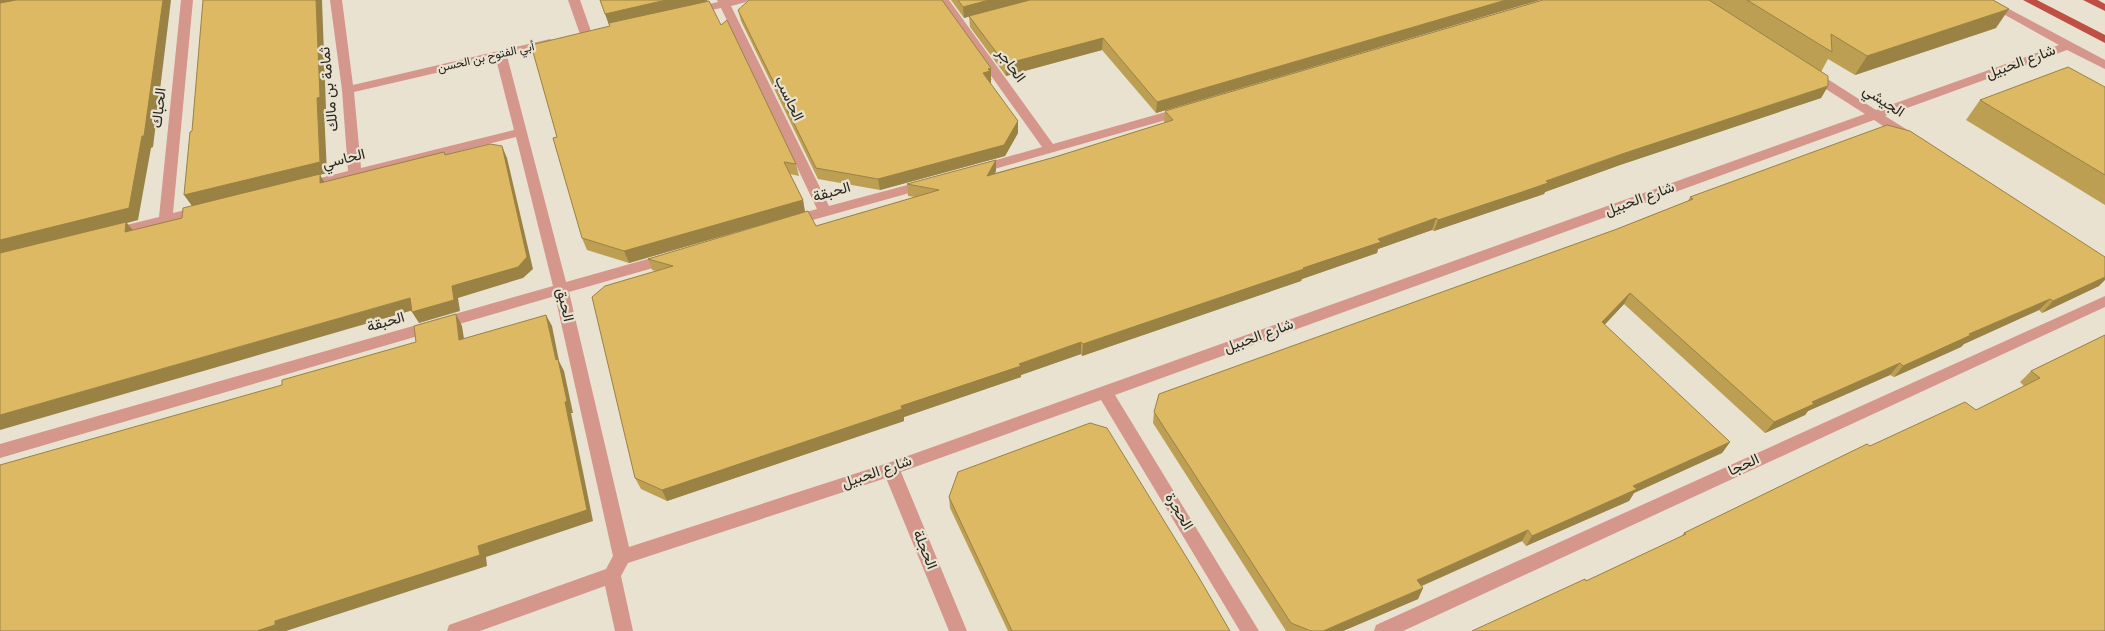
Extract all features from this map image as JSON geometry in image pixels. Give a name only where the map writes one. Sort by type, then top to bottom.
[{"type":"main road","points":[[2029,0],[2105,40]]},
{"type":"main road","points":[[2089,0],[2105,8]]},
{"type":"street","name":"الحباك","points":[[166,220],[187,0]]},
{"type":"street","name":"ثمامة بن مالك","points":[[336,0],[348,90],[355,174]]},
{"type":"street","points":[[574,0],[586,35]]},
{"type":"street","points":[[678,14],[724,2],[742,0]]},
{"type":"street","name":"الحاجر","points":[[943,0],[965,23],[1051,150]]},
{"type":"street","points":[[1984,0],[2105,65]]},
{"type":"street","name":"الحاسب","points":[[724,2],[825,212]]},
{"type":"street","name":"أبي الفتوح بن الحسن","points":[[348,90],[558,41]]},
{"type":"street","name":"شارع الحبيل","points":[[622,557],[891,469],[2069,45]]},
{"type":"street","name":"الحبق","points":[[501,55],[561,290],[622,557]]},
{"type":"street","name":"الجيشي","points":[[1802,69],[1916,142]]},
{"type":"street","points":[[966,173],[1195,108]]},
{"type":"street","name":"الحاسي","points":[[288,190],[520,132]]},
{"type":"street","name":"الحبقة","points":[[778,226],[938,181]]},
{"type":"street","points":[[101,236],[213,208]]},
{"type":"street","name":"الحبقة","points":[[0,451],[683,254]]},
{"type":"street","name":"الحجا","points":[[1383,631],[2105,301]]},
{"type":"street","name":"الحجرة","points":[[1105,393],[1250,631]]},
{"type":"street","name":"الحجلة","points":[[891,469],[958,631]]},
{"type":"street","points":[[622,557],[612,575],[624,631]]},
{"type":"street","points":[[456,631],[612,575]]},
{"type":"building","points":[[16,0],[163,0],[144,136],[142,136],[129,208],[0,240],[0,3]]},
{"type":"building","points":[[203,0],[316,0],[320,97],[317,98],[320,162],[184,195],[190,132],[192,131]]},
{"type":"building","points":[[600,0],[666,0],[605,14]]},
{"type":"building","points":[[749,0],[942,0],[991,68],[988,69],[990,71],[983,73],[1018,121],[1004,145],[878,179],[816,168],[738,10]]},
{"type":"building","points":[[958,0],[989,0],[963,7]]},
{"type":"building","points":[[1030,0],[1506,0],[1157,102],[1103,38],[1005,64],[969,16]]},
{"type":"building","points":[[1543,0],[1709,0],[1828,76],[1828,86],[1625,153],[1546,181],[1548,183],[1519,193],[1438,220],[1436,218],[1378,239],[1381,242],[1083,344],[1081,342],[1019,364],[1021,366],[901,406],[902,409],[662,490],[635,478],[592,297],[605,286],[673,266],[648,259],[808,211],[816,226],[939,190],[907,184],[996,160],[987,176],[1055,157],[1173,120],[1165,111]]},
{"type":"building","points":[[1747,0],[1993,0],[2009,9],[1867,56],[1831,34],[1832,52]]},
{"type":"building","points":[[709,1],[721,25],[727,20],[796,164],[784,162],[803,200],[624,251],[582,238],[553,138],[557,137],[531,45],[610,26],[609,23]]},
{"type":"building","points":[[2068,67],[2105,87],[2105,175],[1980,100]]},
{"type":"building","points":[[1887,125],[1910,131],[2105,257],[2105,277],[2053,301],[2050,299],[1969,334],[1971,335],[1903,366],[1900,363],[1812,402],[1814,404],[1774,422],[1630,293],[1602,322],[1730,442],[1633,486],[1637,489],[1532,536],[1528,530],[1417,580],[1423,588],[1323,631],[1311,631],[1291,623],[1154,412],[1159,394],[1617,229],[1693,199],[1690,197]]},
{"type":"building","points":[[490,144],[502,146],[527,257],[518,267],[452,286],[454,300],[412,312],[410,298],[0,415],[0,253],[126,222],[125,232],[182,218],[183,208],[320,174],[320,183],[444,152],[445,155]]},
{"type":"building","points":[[456,314],[459,340],[546,315],[567,401],[565,402],[587,510],[478,546],[480,555],[275,621],[275,625],[257,631],[0,631],[0,465],[282,385],[282,380],[416,342],[414,326]]},
{"type":"building","points":[[2105,335],[2105,631],[1472,631],[1585,579],[1586,581],[1686,534],[1684,533],[1867,444],[1870,446],[1965,402],[1976,410],[2040,378],[2031,371]]},
{"type":"building","points":[[1090,423],[1107,428],[1230,631],[1012,631],[949,497],[958,472]]}]
